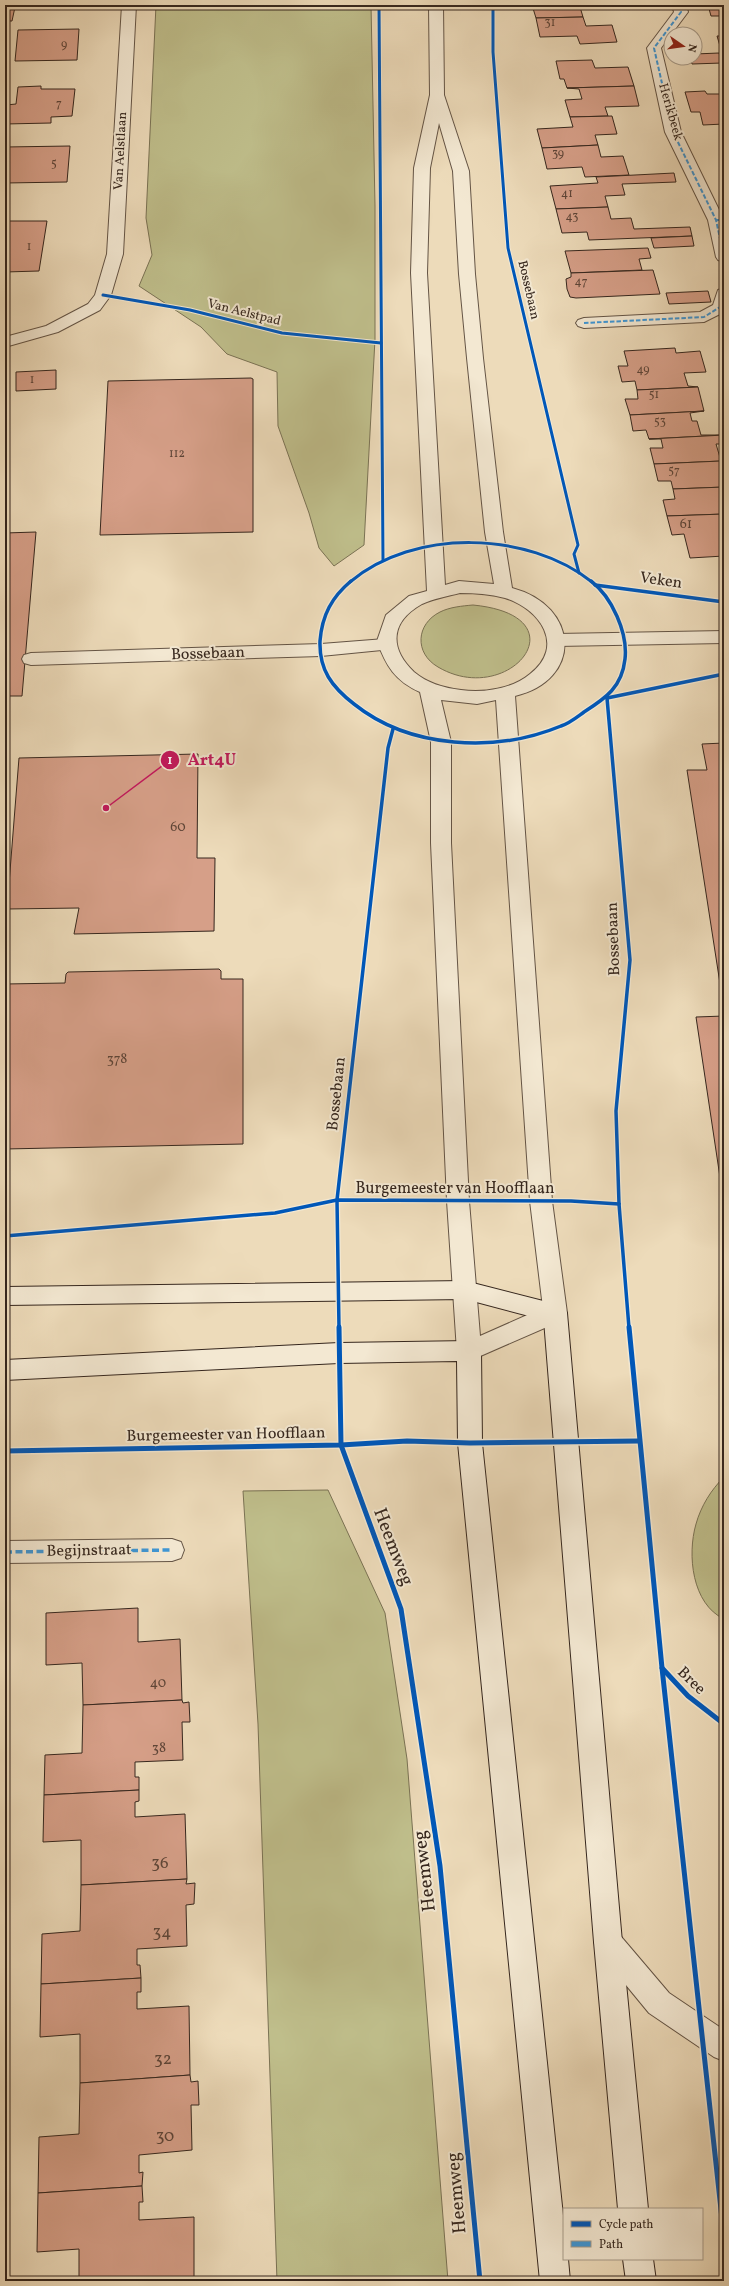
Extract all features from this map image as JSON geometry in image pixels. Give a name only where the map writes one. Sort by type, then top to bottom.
[{"type":"street","name":"Van Aelstlaan","points":[[5,342],[52,329],[94,307],[103,295],[115,254],[129,5]]},
{"type":"street","points":[[436,5],[437,95],[422,168],[419,273],[436,591]]},
{"type":"street","name":"Herikbeek","points":[[679,5],[681,12],[654,48],[673,132],[720,220],[724,258]]},
{"type":"street","points":[[437,95],[461,171],[467,274],[474,343],[494,532],[504,592]]},
{"type":"street","points":[[584,323],[704,316],[720,307],[724,293]]},
{"type":"street","points":[[474,587],[504,592],[536,606],[547,616],[554,628],[557,640],[555,657],[545,673],[527,685],[505,694],[479,698],[454,697],[429,690],[412,682],[399,671],[390,658],[386,645],[388,628],[398,612],[414,600],[436,591],[474,587]]},
{"type":"street","points":[[557,640],[724,637]]},
{"type":"street","name":"Bossebaan","points":[[31,659],[314,650],[386,645]]},
{"type":"street","points":[[429,690],[441,742],[440,843],[458,1201],[469,1351],[470,1443],[555,2281]]},
{"type":"street","points":[[505,694],[541,1201],[556,1313],[608,1942],[634,2208]]},
{"type":"street","points":[[5,1296],[464,1290],[556,1313]]},
{"type":"street","points":[[5,1370],[339,1353],[469,1351],[556,1313]]},
{"type":"street","name":"Begijnstraat","points":[[5,1552],[172,1550]]},
{"type":"street","points":[[608,1942],[659,2003],[724,2047]]},
{"type":"street","points":[[638,2260],[640,2281]]},
{"type":"shaded area","points":[[156,5],[371,5],[375,206],[375,339],[364,545],[334,566],[319,548],[309,513],[278,426],[277,372],[227,354],[201,327],[139,286],[152,255],[146,218]]},
{"type":"shaded area","points":[[473,605],[507,613],[525,625],[530,641],[524,656],[510,669],[489,677],[464,677],[438,667],[430,661],[425,654],[422,647],[422,631],[432,617],[448,609]]},
{"type":"shaded area","points":[[724,1477],[724,1619],[713,1612],[699,1591],[692,1564],[692,1550],[693,1536],[701,1511],[715,1487]]},
{"type":"shaded area","points":[[328,1490],[385,1613],[407,1759],[448,2281],[277,2281],[258,1724],[243,1491]]},
{"type":"building","points":[[532,5],[607,6],[580,7],[583,17],[536,18]]},
{"type":"building","points":[[708,5],[724,5],[724,16],[711,16]]},
{"type":"building","points":[[5,7],[15,7],[12,21],[5,21]]},
{"type":"building","points":[[583,17],[586,26],[612,25],[617,42],[580,44],[577,36],[540,37],[536,18]]},
{"type":"building","points":[[79,29],[77,60],[15,61],[18,30]]},
{"type":"building","points":[[717,36],[724,36],[724,46],[720,46]]},
{"type":"building","points":[[719,53],[722,63],[703,64],[703,54]]},
{"type":"building","points":[[592,60],[595,68],[628,67],[634,86],[567,88],[564,79],[560,79],[556,61]]},
{"type":"building","points":[[41,86],[41,89],[75,89],[72,116],[51,117],[51,123],[5,124],[6,105],[16,104],[18,87]]},
{"type":"building","points":[[634,86],[639,106],[605,107],[608,116],[570,117],[565,100],[582,99],[579,89],[567,88]]},
{"type":"building","points":[[705,91],[707,94],[724,94],[724,124],[703,125],[700,112],[691,112],[685,92]]},
{"type":"building","points":[[612,116],[617,134],[595,135],[598,145],[542,148],[537,129],[573,127],[570,117]]},
{"type":"building","points":[[598,145],[601,157],[623,156],[629,175],[585,177],[582,167],[547,169],[542,148]]},
{"type":"building","points":[[70,146],[67,182],[5,183],[5,147]]},
{"type":"building","points":[[674,173],[676,182],[622,184],[625,195],[605,196],[608,207],[556,209],[550,186],[598,183],[596,177]]},
{"type":"building","points":[[608,207],[611,219],[631,218],[634,229],[690,227],[692,236],[589,240],[587,232],[562,233],[556,209]]},
{"type":"building","points":[[5,221],[47,221],[39,271],[5,272]]},
{"type":"building","points":[[692,236],[694,246],[654,248],[651,238]]},
{"type":"building","points":[[648,248],[651,258],[639,259],[642,270],[571,273],[565,251]]},
{"type":"building","points":[[653,270],[660,294],[576,298],[570,297],[567,289],[566,279],[571,277],[571,273]]},
{"type":"building","points":[[708,291],[711,302],[669,304],[666,293]]},
{"type":"building","points":[[675,348],[676,353],[700,351],[706,372],[684,373],[688,386],[698,387],[637,390],[635,381],[622,382],[618,366],[628,366],[624,351]]},
{"type":"building","points":[[56,370],[56,389],[16,391],[16,372]]},
{"type":"building","points":[[253,379],[253,532],[100,535],[108,381]]},
{"type":"building","points":[[698,387],[704,411],[630,415],[625,399],[638,399],[637,390]]},
{"type":"building","points":[[704,411],[690,413],[692,421],[697,421],[701,435],[724,435],[649,439],[646,430],[633,431],[630,415]]},
{"type":"building","points":[[724,435],[724,444],[716,444],[721,461],[654,464],[650,448],[663,448],[661,439],[649,439]]},
{"type":"building","points":[[721,461],[724,473],[724,487],[673,489],[671,481],[658,481],[654,464]]},
{"type":"building","points":[[724,487],[724,514],[667,516],[663,500],[675,499],[673,489]]},
{"type":"building","points":[[724,514],[724,556],[690,558],[684,534],[672,535],[667,516]]},
{"type":"building","points":[[36,532],[22,696],[5,696],[5,533]]},
{"type":"building","points":[[724,743],[723,1003],[687,770],[707,770],[702,744]]},
{"type":"building","points":[[198,754],[197,858],[215,858],[214,931],[74,934],[79,908],[7,909],[19,758]]},
{"type":"building","points":[[219,969],[221,971],[221,979],[243,979],[243,1144],[5,1149],[5,984],[65,983],[66,974],[68,972]]},
{"type":"building","points":[[724,1016],[724,1204],[696,1017]]},
{"type":"building","points":[[138,1608],[138,1642],[180,1639],[182,1700],[83,1705],[82,1663],[46,1665],[46,1613]]},
{"type":"building","points":[[182,1700],[183,1703],[189,1702],[190,1722],[182,1722],[183,1760],[135,1762],[135,1777],[139,1777],[139,1790],[44,1795],[45,1755],[82,1753],[83,1705]]},
{"type":"building","points":[[139,1790],[139,1801],[135,1802],[135,1817],[185,1814],[187,1879],[81,1885],[81,1840],[43,1842],[44,1795]]},
{"type":"building","points":[[187,1879],[186,1884],[195,1883],[194,1904],[186,1905],[187,1946],[137,1949],[137,1965],[140,1965],[141,1978],[41,1984],[42,1934],[80,1931],[81,1885]]},
{"type":"building","points":[[141,1978],[141,1992],[137,1992],[137,2009],[189,2006],[190,2075],[80,2083],[80,2034],[40,2037],[41,1984]]},
{"type":"building","points":[[190,2075],[191,2082],[198,2081],[199,2105],[191,2105],[192,2150],[139,2155],[139,2173],[143,2172],[142,2186],[38,2193],[39,2137],[79,2134],[80,2083]]},
{"type":"building","points":[[142,2186],[143,2202],[139,2202],[139,2220],[194,2217],[194,2281],[79,2281],[79,2249],[37,2252],[38,2193]]},
{"type":"marked path","points":[[679,5],[681,12],[654,48],[673,132],[716,220],[724,257]]},
{"type":"marked path","points":[[716,220],[724,220]]},
{"type":"marked path","points":[[584,323],[704,317],[720,307],[724,293]]},
{"type":"marked path","points":[[5,1552],[172,1550]]},
{"type":"cycle path","points":[[379,5],[383,560]]},
{"type":"cycle path","points":[[493,5],[493,52],[508,248],[578,545],[574,554],[579,573]]},
{"type":"cycle path","name":"Van Aelstpad","points":[[103,295],[190,310],[282,333],[381,343]]},
{"type":"cycle path","points":[[458,542],[494,545],[548,557],[565,564],[595,584],[606,598],[620,626],[626,653],[619,680],[606,699],[563,726],[537,734],[485,742],[458,742],[432,740],[407,734],[383,724],[362,711],[335,688],[324,670],[320,645],[324,618],[334,597],[354,578],[383,560],[420,548],[458,542]]},
{"type":"cycle path","name":"Veken","points":[[595,585],[724,602]]},
{"type":"cycle path","points":[[607,698],[724,674]]},
{"type":"cycle path","points":[[607,698],[630,960],[616,1111],[619,1204],[639,1441],[662,1668],[724,2237]]},
{"type":"cycle path","name":"Heemweg","points":[[393,729],[388,748],[337,1200],[341,1445],[401,1609],[440,1866],[480,2281]]},
{"type":"cycle path","name":"Burgemeester van Hoofflaan","points":[[5,1236],[275,1213],[337,1200],[571,1201],[619,1204]]},
{"type":"cycle path","name":"Burgemeester van Hoofflaan","points":[[5,1451],[341,1445],[407,1441],[470,1443],[639,1441]]},
{"type":"cycle path","name":"Bree","points":[[662,1668],[688,1696],[724,1724]]},
{"type":"place","name":"Art4U","points":[[106,808]]}]
